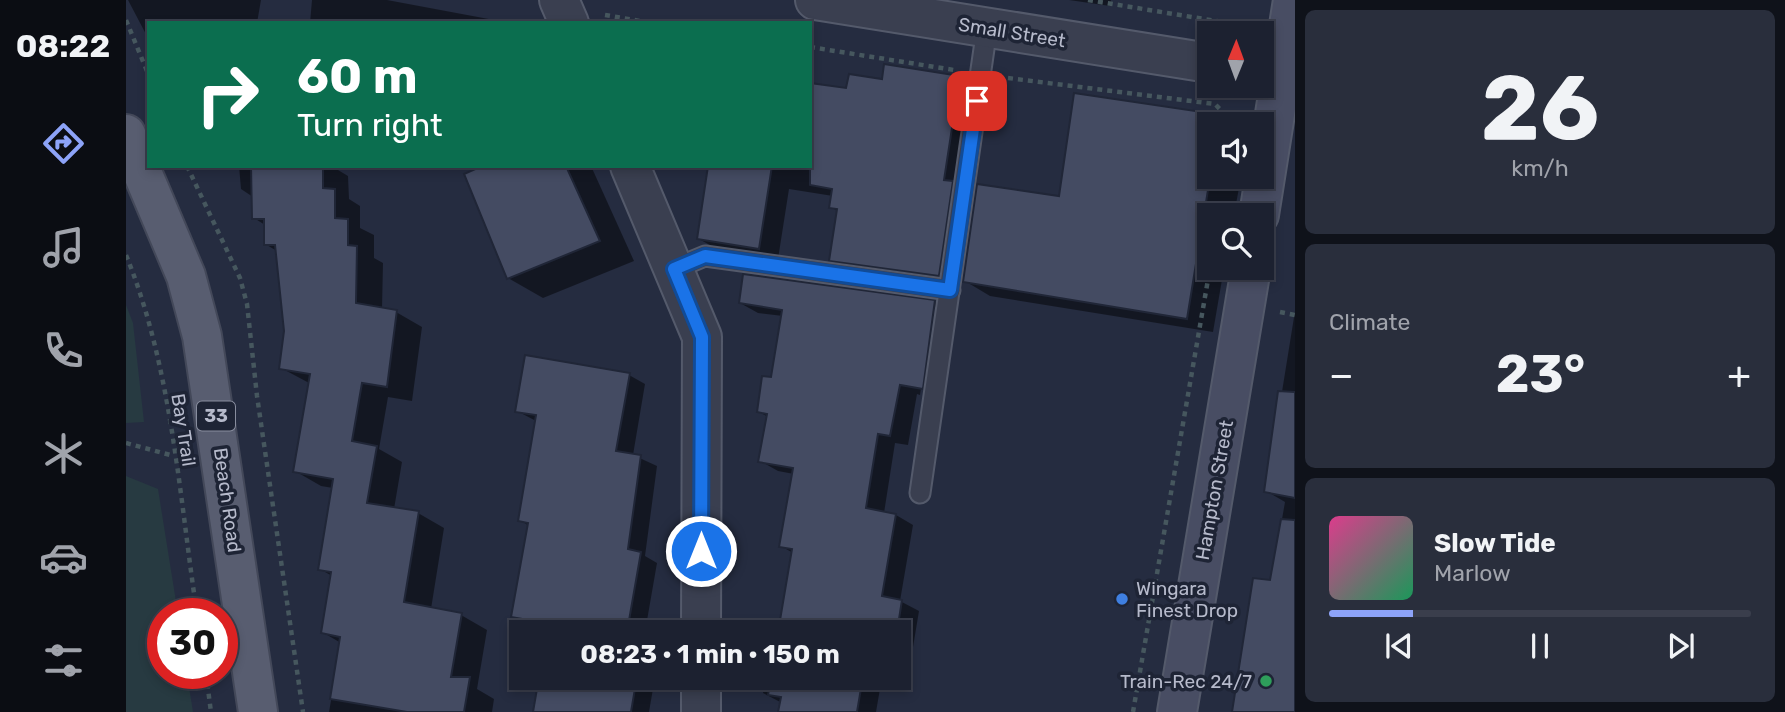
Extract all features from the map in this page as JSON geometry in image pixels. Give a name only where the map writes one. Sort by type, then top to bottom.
[{"type":"main road","points":[[1261,203],[1290,16]]},
{"type":"main road","name":"Beach Road","points":[[126,134],[187,276],[202,336],[258,712]]},
{"type":"main road","name":"Hampton Street","points":[[1177,712],[1249,280]]},
{"type":"street","points":[[559,0],[568,21]]},
{"type":"street","name":"Small Street","points":[[815,0],[861,4],[1197,61]]},
{"type":"street","points":[[631,168],[702,337],[701,620]]},
{"type":"street","points":[[701,690],[701,712]]},
{"type":"lane","points":[[920,494],[988,27]]},
{"type":"lane","points":[[674,269],[705,256],[950,290]]},
{"type":"path","points":[[1088,0],[1290,16]]},
{"type":"path","points":[[126,20],[147,71]]},
{"type":"path","points":[[812,47],[981,74],[1215,104],[1223,112]]},
{"type":"path","points":[[188,168],[240,278],[247,304],[257,396],[303,712]]},
{"type":"path","name":"Bay Trail","points":[[126,255],[139,288],[157,355],[195,598]]},
{"type":"path","points":[[1133,712],[1208,280]]},
{"type":"path","points":[[126,443],[174,456]]},
{"type":"path","points":[[208,689],[211,712]]},
{"type":"shaded area","points":[[126,305],[133,323],[144,422],[126,423]]},
{"type":"shaded area","points":[[126,476],[158,489],[175,598],[147,598],[147,689],[189,689],[193,712],[126,712]]},
{"type":"building","points":[[884,64],[960,76],[944,180],[953,181],[939,276],[829,261],[837,209],[829,208],[832,189],[810,185],[812,83],[846,88],[849,74],[882,79]]},
{"type":"building","points":[[1074,93],[1202,112],[1197,112],[1197,189],[1208,189],[1206,203],[1197,203],[1197,258],[1187,319],[963,282],[977,184],[1059,196]]},
{"type":"building","points":[[251,168],[323,168],[323,188],[335,189],[335,218],[348,219],[348,245],[357,246],[356,303],[397,310],[387,387],[362,383],[352,441],[377,446],[367,503],[419,511],[404,602],[462,613],[451,677],[470,677],[464,712],[407,712],[330,699],[340,637],[321,633],[331,572],[318,570],[333,479],[293,472],[310,374],[279,369],[284,331],[275,245],[264,245],[264,219],[252,219]]},
{"type":"building","points":[[478,168],[567,168],[600,241],[507,279],[464,174]]},
{"type":"building","points":[[708,168],[772,168],[759,249],[697,239]]},
{"type":"building","points":[[743,274],[935,300],[923,389],[900,385],[890,436],[878,434],[866,508],[896,514],[882,596],[902,600],[899,620],[780,620],[792,549],[779,547],[793,468],[758,462],[767,414],[757,412],[762,376],[771,377],[782,310],[739,303]]},
{"type":"building","points":[[525,355],[630,373],[616,451],[641,455],[628,549],[641,552],[629,620],[528,620],[511,617],[528,523],[518,521],[536,415],[515,412]]},
{"type":"building","points":[[1278,391],[1295,392],[1295,498],[1264,492]]},
{"type":"building","points":[[1281,519],[1295,520],[1295,712],[1232,712],[1253,578],[1270,580]]},
{"type":"building","points":[[537,690],[635,690],[631,712],[533,712]]},
{"type":"building","points":[[769,690],[861,690],[857,712],[778,712],[781,697],[768,695]]},
{"type":"place","name":"Wingara Finest Drop","points":[[1122,599]]},
{"type":"place","name":"Train-Rec 24/7","points":[[1266,681]]},
{"type":"route","points":[[701,551],[702,337],[674,269],[705,256],[950,290],[977,101]]}]
